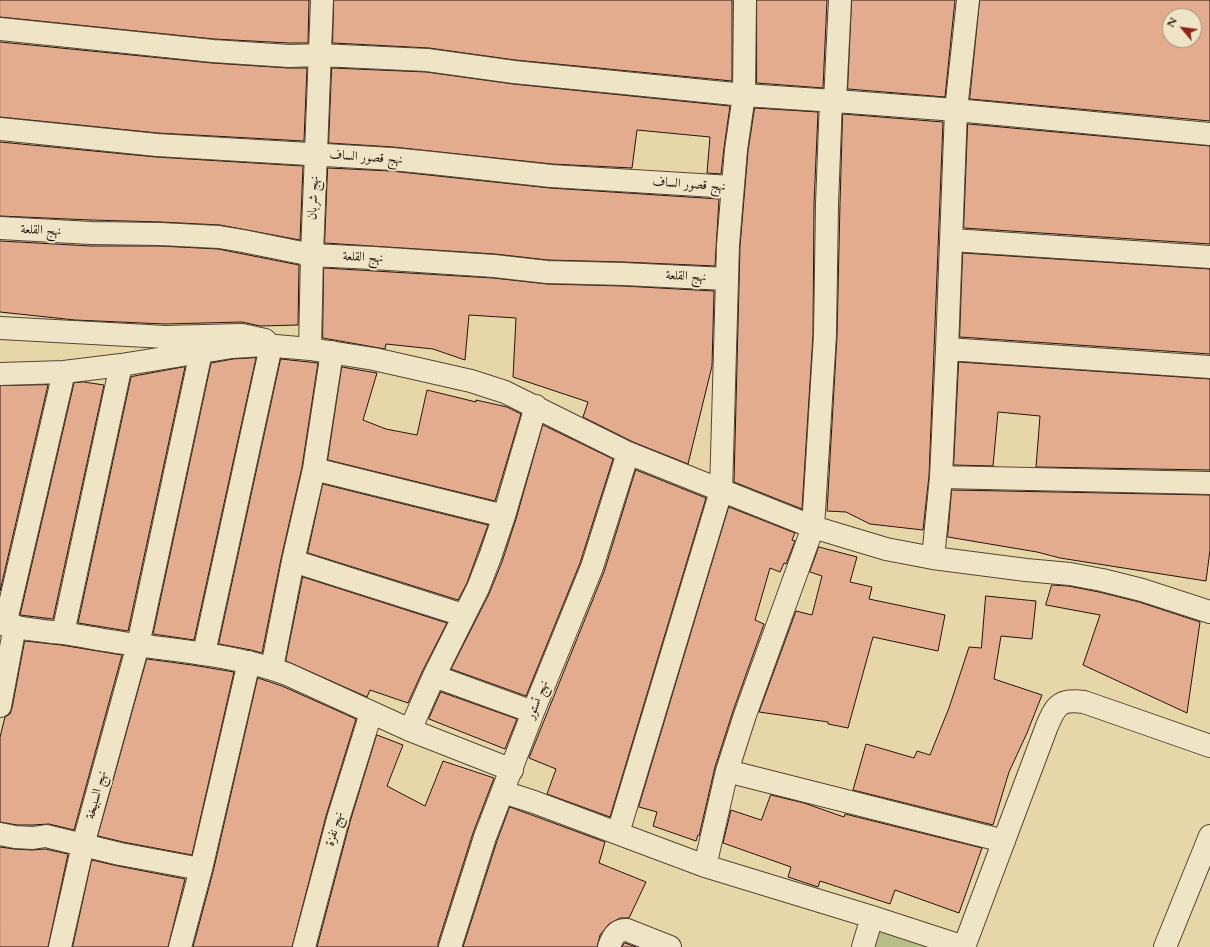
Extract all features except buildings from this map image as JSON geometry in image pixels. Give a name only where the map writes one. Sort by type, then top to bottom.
[{"type":"street","name":"نهج شربان","points":[[310,349],[312,255],[322,0]]},
{"type":"street","points":[[618,833],[721,491],[727,279],[732,187],[744,95],[745,0]]},
{"type":"street","points":[[705,866],[727,771],[745,715],[813,527],[825,335],[826,204],[840,0]]},
{"type":"street","points":[[933,558],[941,477],[952,240],[956,110],[968,0]]},
{"type":"street","points":[[0,29],[212,51],[289,56],[320,55],[427,60],[514,72],[744,95],[956,110],[1210,134]]},
{"type":"street","name":"نهج قصور الساف","points":[[0,129],[157,145],[432,162],[551,176],[732,187]]},
{"type":"street","name":"نهج القلعة","points":[[0,228],[91,233],[219,237],[312,255],[494,266],[547,272],[727,279]]},
{"type":"street","points":[[952,240],[1210,257]]},
{"type":"street","points":[[0,328],[165,337],[242,335],[265,340],[271,346]]},
{"type":"street","points":[[0,374],[64,372],[121,365],[232,347],[264,345],[310,349],[374,360],[471,381],[505,392],[536,406],[628,453],[813,527],[886,549],[933,558],[1070,574],[1142,590],[1210,612]]},
{"type":"street","points":[[204,653],[271,346]]},
{"type":"street","points":[[947,349],[1210,367]]},
{"type":"street","name":"نهج السبيخة","points":[[60,947],[83,845],[138,645],[201,352]]},
{"type":"street","points":[[272,668],[293,561],[314,469],[332,352]]},
{"type":"street","points":[[63,633],[121,365]]},
{"type":"street","points":[[0,706],[7,625],[64,372]]},
{"type":"street","points":[[410,730],[463,615],[478,588],[504,516],[536,406]]},
{"type":"street","name":"نهج تستور","points":[[450,947],[485,836],[512,770],[533,712],[592,567],[628,453]]},
{"type":"street","points":[[314,469],[504,516]]},
{"type":"street","points":[[941,477],[1210,483]]},
{"type":"street","points":[[293,561],[463,615]]},
{"type":"street","points":[[7,625],[138,645],[204,653],[272,668],[410,730],[512,770]]},
{"type":"street","points":[[180,947],[201,869],[249,662]]},
{"type":"street","points":[[434,676],[533,712]]},
{"type":"street","points":[[503,792],[534,802],[705,866],[964,947],[1052,714],[1060,705],[1065,702],[1072,701],[1084,702],[1210,746]]},
{"type":"street","name":"نهج نفزة","points":[[304,947],[338,819],[371,713]]},
{"type":"street","points":[[727,771],[1004,841]]},
{"type":"street","points":[[0,834],[33,838],[46,836],[120,854],[201,869]]},
{"type":"street","points":[[1166,947],[1210,836]]},
{"type":"street","points":[[863,947],[872,917]]},
{"type":"street","points":[[608,947],[618,932],[627,930],[670,947]]},
{"type":"green space","points":[[879,925],[940,947],[872,947]]}]
